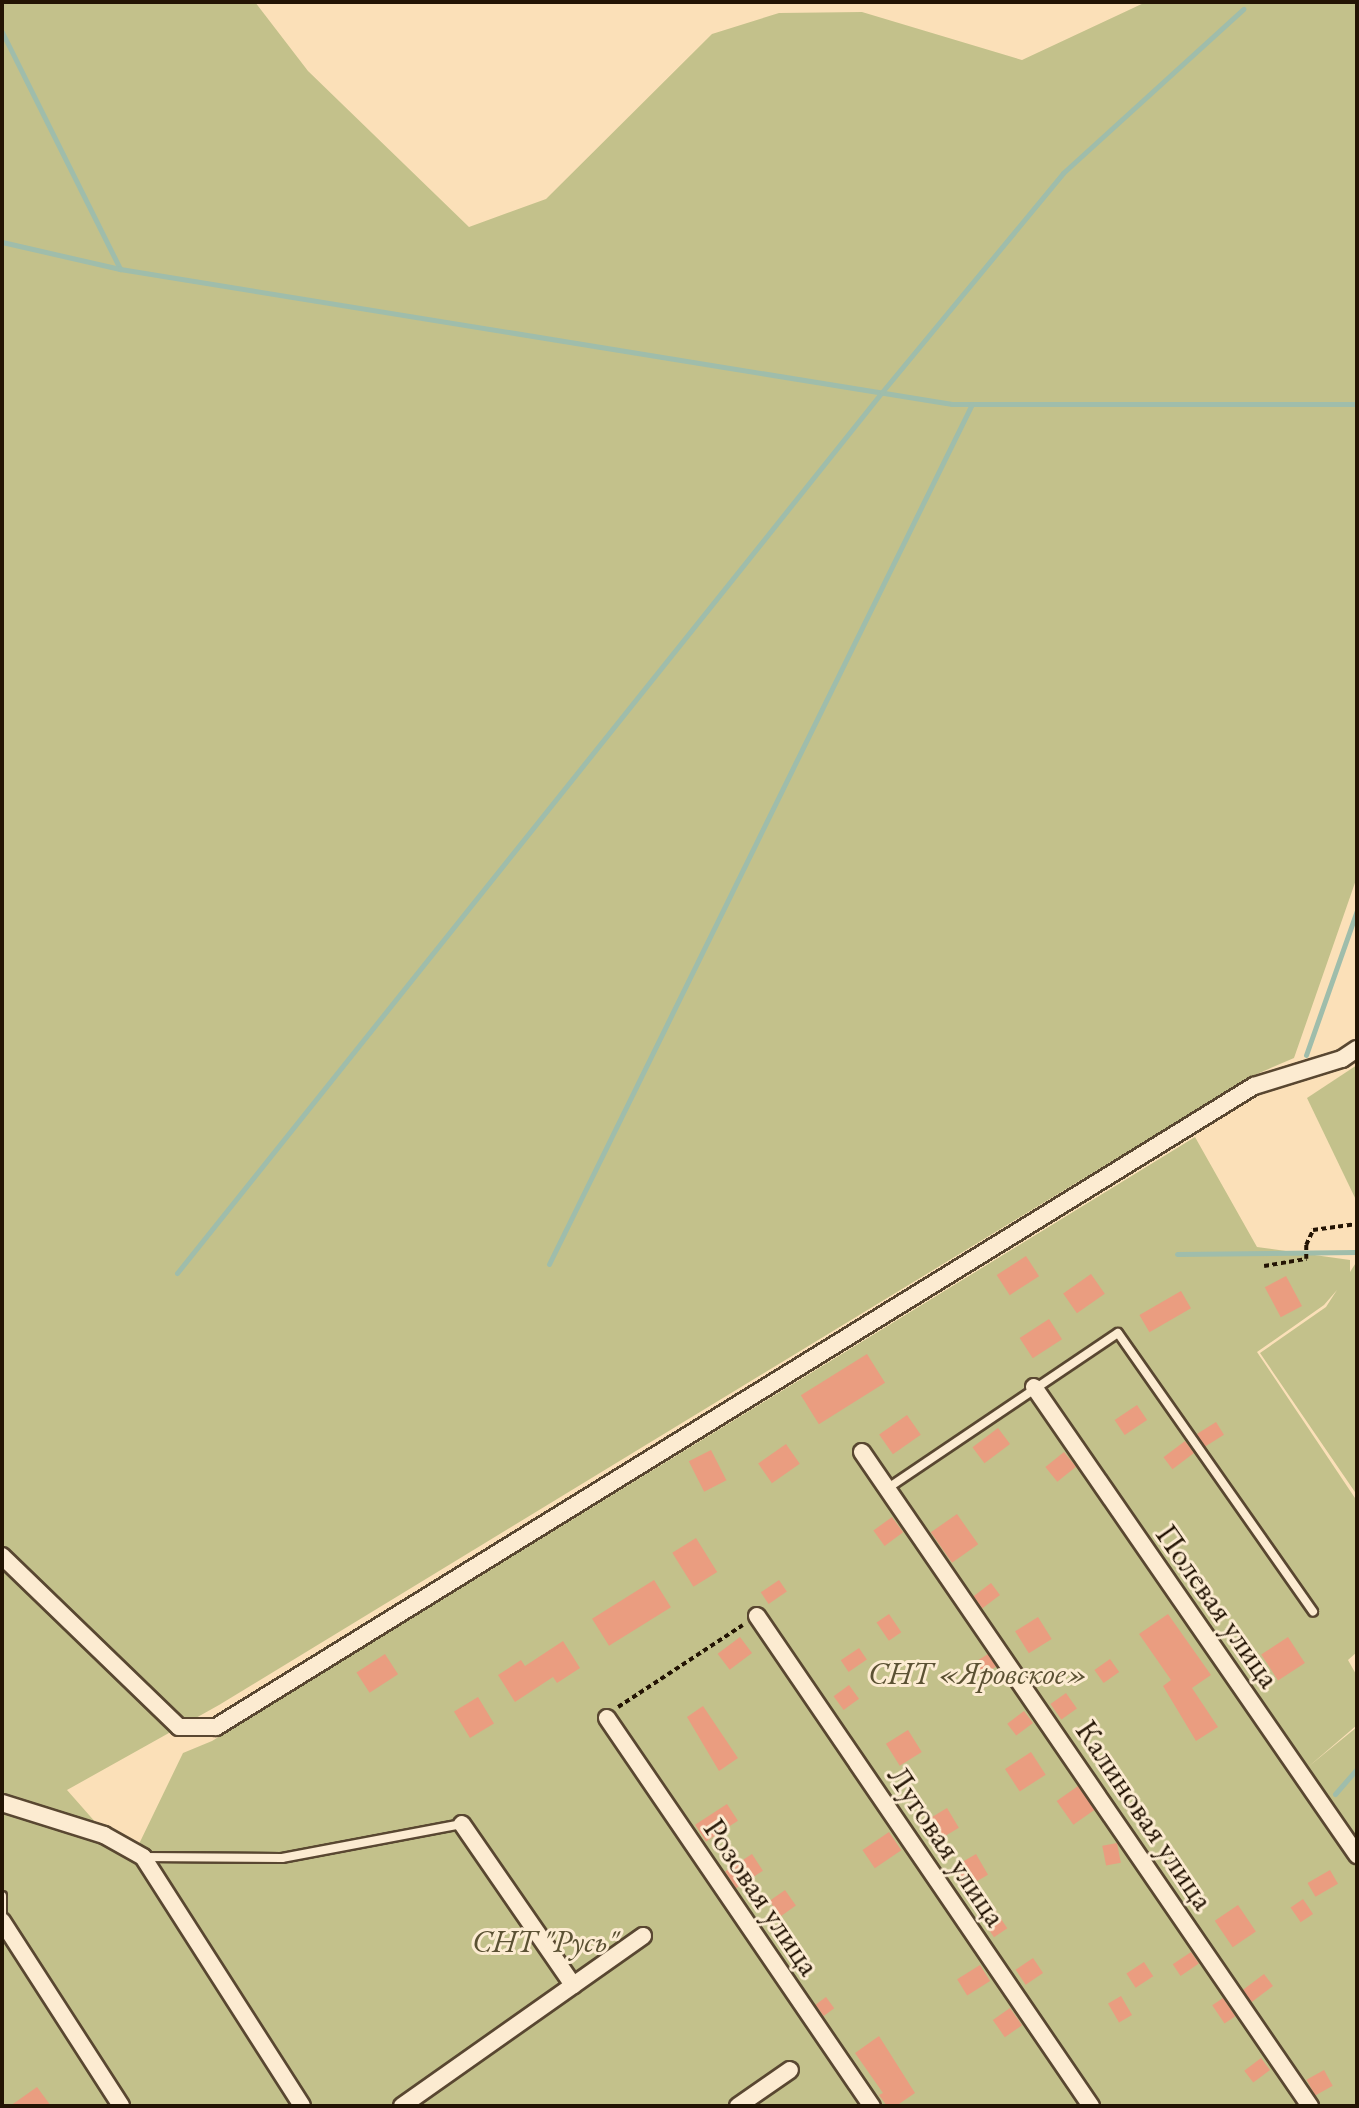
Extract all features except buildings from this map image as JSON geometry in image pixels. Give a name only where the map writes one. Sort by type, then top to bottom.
[{"type":"street","points":[[2,1556],[179,1727],[216,1727],[1254,1086],[1342,1059],[1357,1049]]},
{"type":"street","name":"Полевая улица","points":[[1034,1387],[1357,1855]]},
{"type":"street","name":"Калиновая улица","points":[[862,1452],[1310,2106]]},
{"type":"street","name":"Луговая улица","points":[[757,1616],[1091,2106]]},
{"type":"street","name":"Розовая улица","points":[[607,1718],[872,2106]]},
{"type":"street","points":[[2,1803],[104,1835],[143,1857],[302,2106]]},
{"type":"street","points":[[462,1824],[573,1985]]},
{"type":"street","points":[[2,1921],[121,2106]]},
{"type":"street","points":[[402,2106],[643,1936]]},
{"type":"street","points":[[738,2106],[790,2070]]},
{"type":"lane","points":[[888,1488],[1034,1387],[1118,1333],[1313,1612]]},
{"type":"lane","points":[[143,1857],[282,1858],[462,1824]]},
{"type":"lane","points":[[2,1896],[2,1921]]},
{"type":"path","points":[[1264,1266],[1306,1259],[1306,1245],[1313,1230],[1357,1224]]},
{"type":"path","points":[[607,1718],[757,1616]]},
{"type":"green space","points":[[2,2],[255,2],[308,71],[469,227],[546,199],[712,34],[779,13],[862,12],[1022,60],[1146,2],[1357,2],[1357,877],[1294,1058],[1250,1077],[219,1705],[67,1790],[97,1824],[139,1844],[183,1753],[212,1741],[1195,1137],[1257,1247],[1350,1260],[1350,1272],[1357,1261],[1357,1495],[1260,1353],[1326,1307],[1337,1290],[1324,1305],[1257,1352],[1357,1501],[1357,1652],[1348,1660],[1357,1676],[1357,1725],[1308,1767],[1357,1727],[1357,2106],[2,2106]]},
{"type":"green space","points":[[1357,1065],[1357,1202],[1307,1098]]},
{"type":"waterway","points":[[177,1273],[882,392],[1063,173],[1243,9]]},
{"type":"waterway","points":[[2,32],[120,269]]},
{"type":"waterway","points":[[2,242],[120,269],[952,404],[1357,404]]},
{"type":"waterway","points":[[549,1264],[972,404]]},
{"type":"waterway","points":[[1306,1055],[1357,910]]},
{"type":"waterway","points":[[1177,1254],[1357,1252]]},
{"type":"waterway","points":[[1335,1794],[1357,1769]]},
{"type":"park label","name":"СНТ «Яровское»","points":[[978,1673]]},
{"type":"park label","name":"СНТ \"Русь\"","points":[[545,1941]]}]
